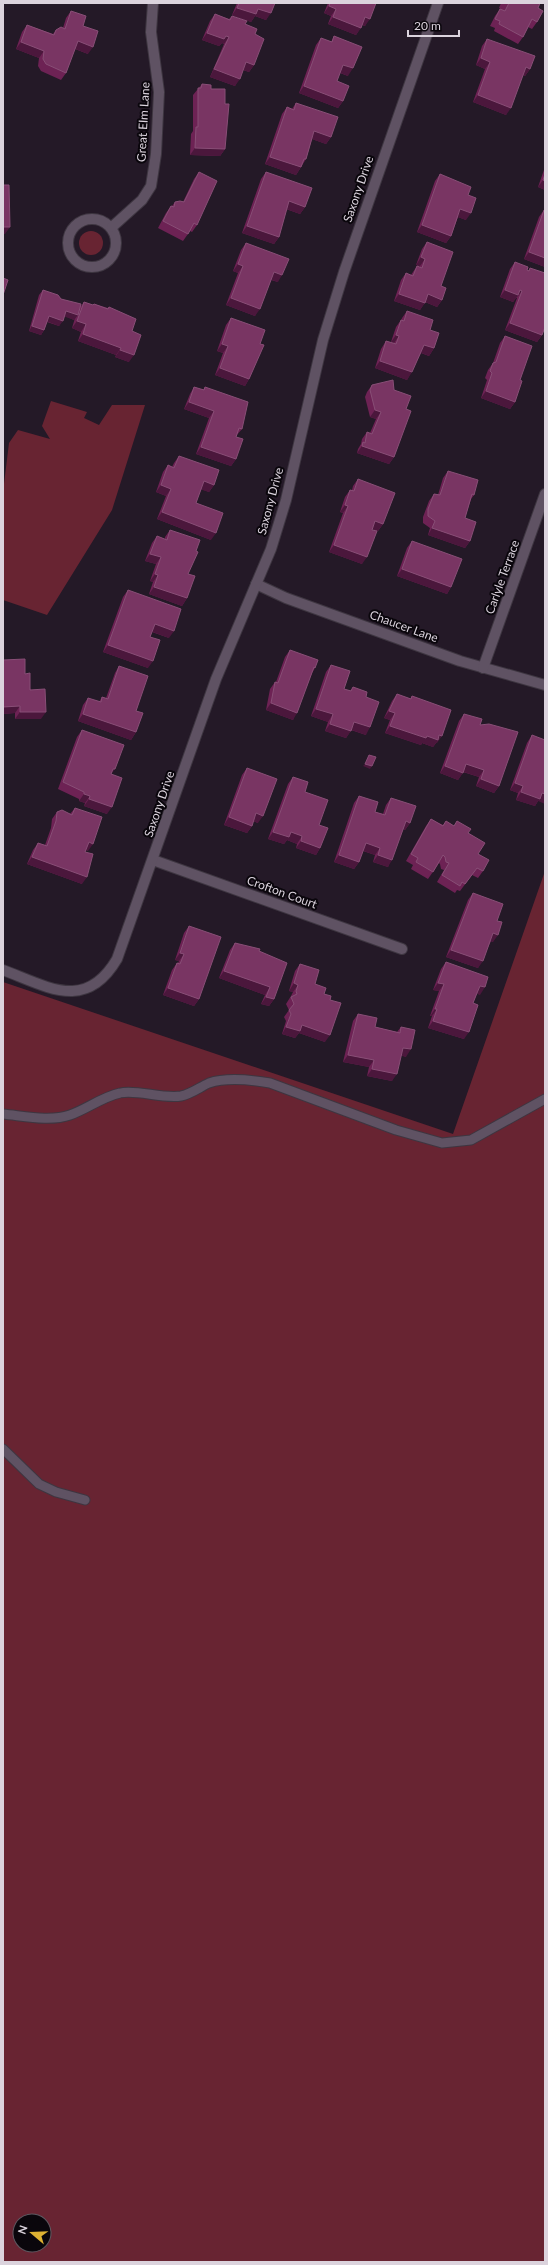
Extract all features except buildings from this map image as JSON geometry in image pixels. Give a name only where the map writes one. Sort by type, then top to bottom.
[{"type":"street","name":"Great Elm Lane","points":[[112,227],[142,200],[151,186],[156,154],[159,92],[151,32],[153,3]]},
{"type":"street","name":"Saxony Drive","points":[[3,970],[53,989],[75,992],[98,984],[108,975],[117,960],[216,679],[271,549],[286,500],[321,347],[344,272],[438,3]]},
{"type":"street","points":[[92,218],[112,227],[116,242],[115,250],[105,263],[90,267],[75,259],[68,244],[69,236],[78,223],[92,218]]},
{"type":"street","name":"Carlyle Terrace","points":[[483,668],[545,494]]},
{"type":"street","name":"Chaucer Lane","points":[[256,584],[286,598],[483,668],[545,685]]},
{"type":"street","name":"Crofton Court","points":[[152,860],[402,949]]},
{"type":"lane","points":[[3,1114],[48,1118],[68,1116],[106,1097],[122,1092],[161,1096],[181,1096],[210,1083],[228,1080],[259,1081],[277,1086],[396,1130],[442,1143],[471,1140],[545,1099]]},
{"type":"lane","points":[[3,1449],[39,1484],[56,1492],[85,1500]]},
{"type":"shaded area","points":[[91,231],[100,234],[103,243],[100,252],[91,255],[82,252],[79,243],[82,234]]},
{"type":"shaded area","points":[[51,401],[87,412],[84,418],[99,425],[112,405],[145,405],[112,510],[47,615],[3,600],[3,492],[9,443],[18,430],[50,439],[42,426]]},
{"type":"shaded area","points":[[545,871],[545,2262],[3,2262],[3,982],[453,1134]]}]
